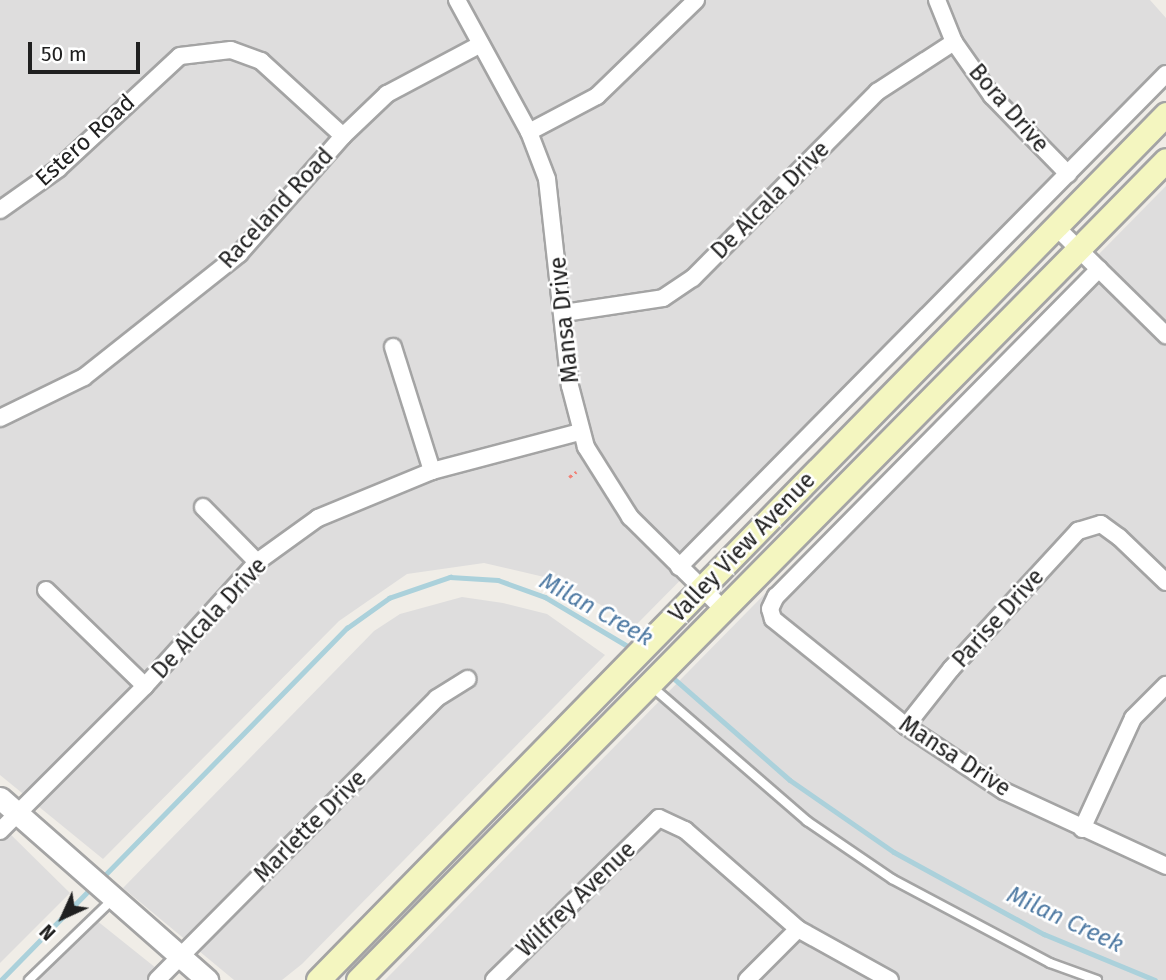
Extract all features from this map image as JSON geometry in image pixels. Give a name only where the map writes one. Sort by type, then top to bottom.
[{"type":"main road","name":"Valley View Avenue","points":[[318,980],[1166,114]]},
{"type":"main road","name":"Valley View Avenue","points":[[358,980],[1078,249],[1163,170]]},
{"type":"street","name":"Mansa Drive","points":[[457,0],[529,132],[547,179],[570,386],[580,432],[613,494],[630,517],[723,609]]},
{"type":"street","points":[[529,132],[597,96],[696,0]]},
{"type":"street","name":"Bora Drive","points":[[937,0],[954,42],[992,96],[1068,174]]},
{"type":"street","name":"De Alcala Drive","points":[[564,313],[663,298],[693,278],[877,92],[954,42]]},
{"type":"street","name":"Raceland Road","points":[[0,418],[84,377],[239,254],[343,136],[387,94],[481,44]]},
{"type":"street","name":"Estero Road","points":[[0,210],[58,169],[180,56],[232,50],[261,61],[343,136]]},
{"type":"street","name":"Valley View Avenue","points":[[680,567],[1166,74]]},
{"type":"street","points":[[1055,226],[1166,335]]},
{"type":"street","name":"Mansa Drive","points":[[1099,269],[776,596],[770,609],[773,620],[906,726],[1004,791],[1166,866]]},
{"type":"street","points":[[393,347],[432,471]]},
{"type":"street","name":"De Alcala Drive","points":[[0,831],[145,686],[257,562],[318,518],[432,471],[580,432]]},
{"type":"street","points":[[203,507],[257,562]]},
{"type":"street","name":"Parise Drive","points":[[906,726],[951,669],[1078,531],[1101,524],[1119,537],[1166,582]]},
{"type":"street","points":[[46,590],[145,686]]},
{"type":"street","name":"Marlette Drive","points":[[157,980],[437,698],[468,678]]},
{"type":"street","points":[[1082,829],[1133,718],[1166,685]]},
{"type":"street","points":[[0,798],[207,980]]},
{"type":"street","name":"Wilfrey Avenue","points":[[494,980],[659,818],[685,830],[798,929]]},
{"type":"street","points":[[747,980],[798,929],[890,980]]},
{"type":"lane","points":[[659,673],[798,813],[892,879],[1050,963],[1097,980]]},
{"type":"lane","points":[[29,980],[114,898]]},
{"type":"path","points":[[569,477],[576,472]]},
{"type":"shaded area","points":[[0,0],[1150,0],[1166,18],[1166,89],[636,625],[557,580],[484,563],[407,574],[339,621],[103,859],[0,775]]},
{"type":"shaded area","points":[[1166,186],[1166,980],[385,980],[1159,193]]},
{"type":"shaded area","points":[[462,597],[503,603],[547,614],[605,655],[302,964],[282,980],[234,980],[123,888],[374,631],[400,614]]},
{"type":"shaded area","points":[[0,824],[70,893],[0,963]]},
{"type":"shaded area","points":[[96,920],[171,980],[37,980]]},
{"type":"waterway","name":"Milan Creek","points":[[100,880],[347,628],[389,598],[450,577],[498,580],[545,597],[631,648]]},
{"type":"waterway","name":"Milan Creek","points":[[670,675],[790,780],[894,852],[1044,934],[1155,980]]},
{"type":"waterway","name":"Milan Creek","points":[[1,980],[91,888]]}]
